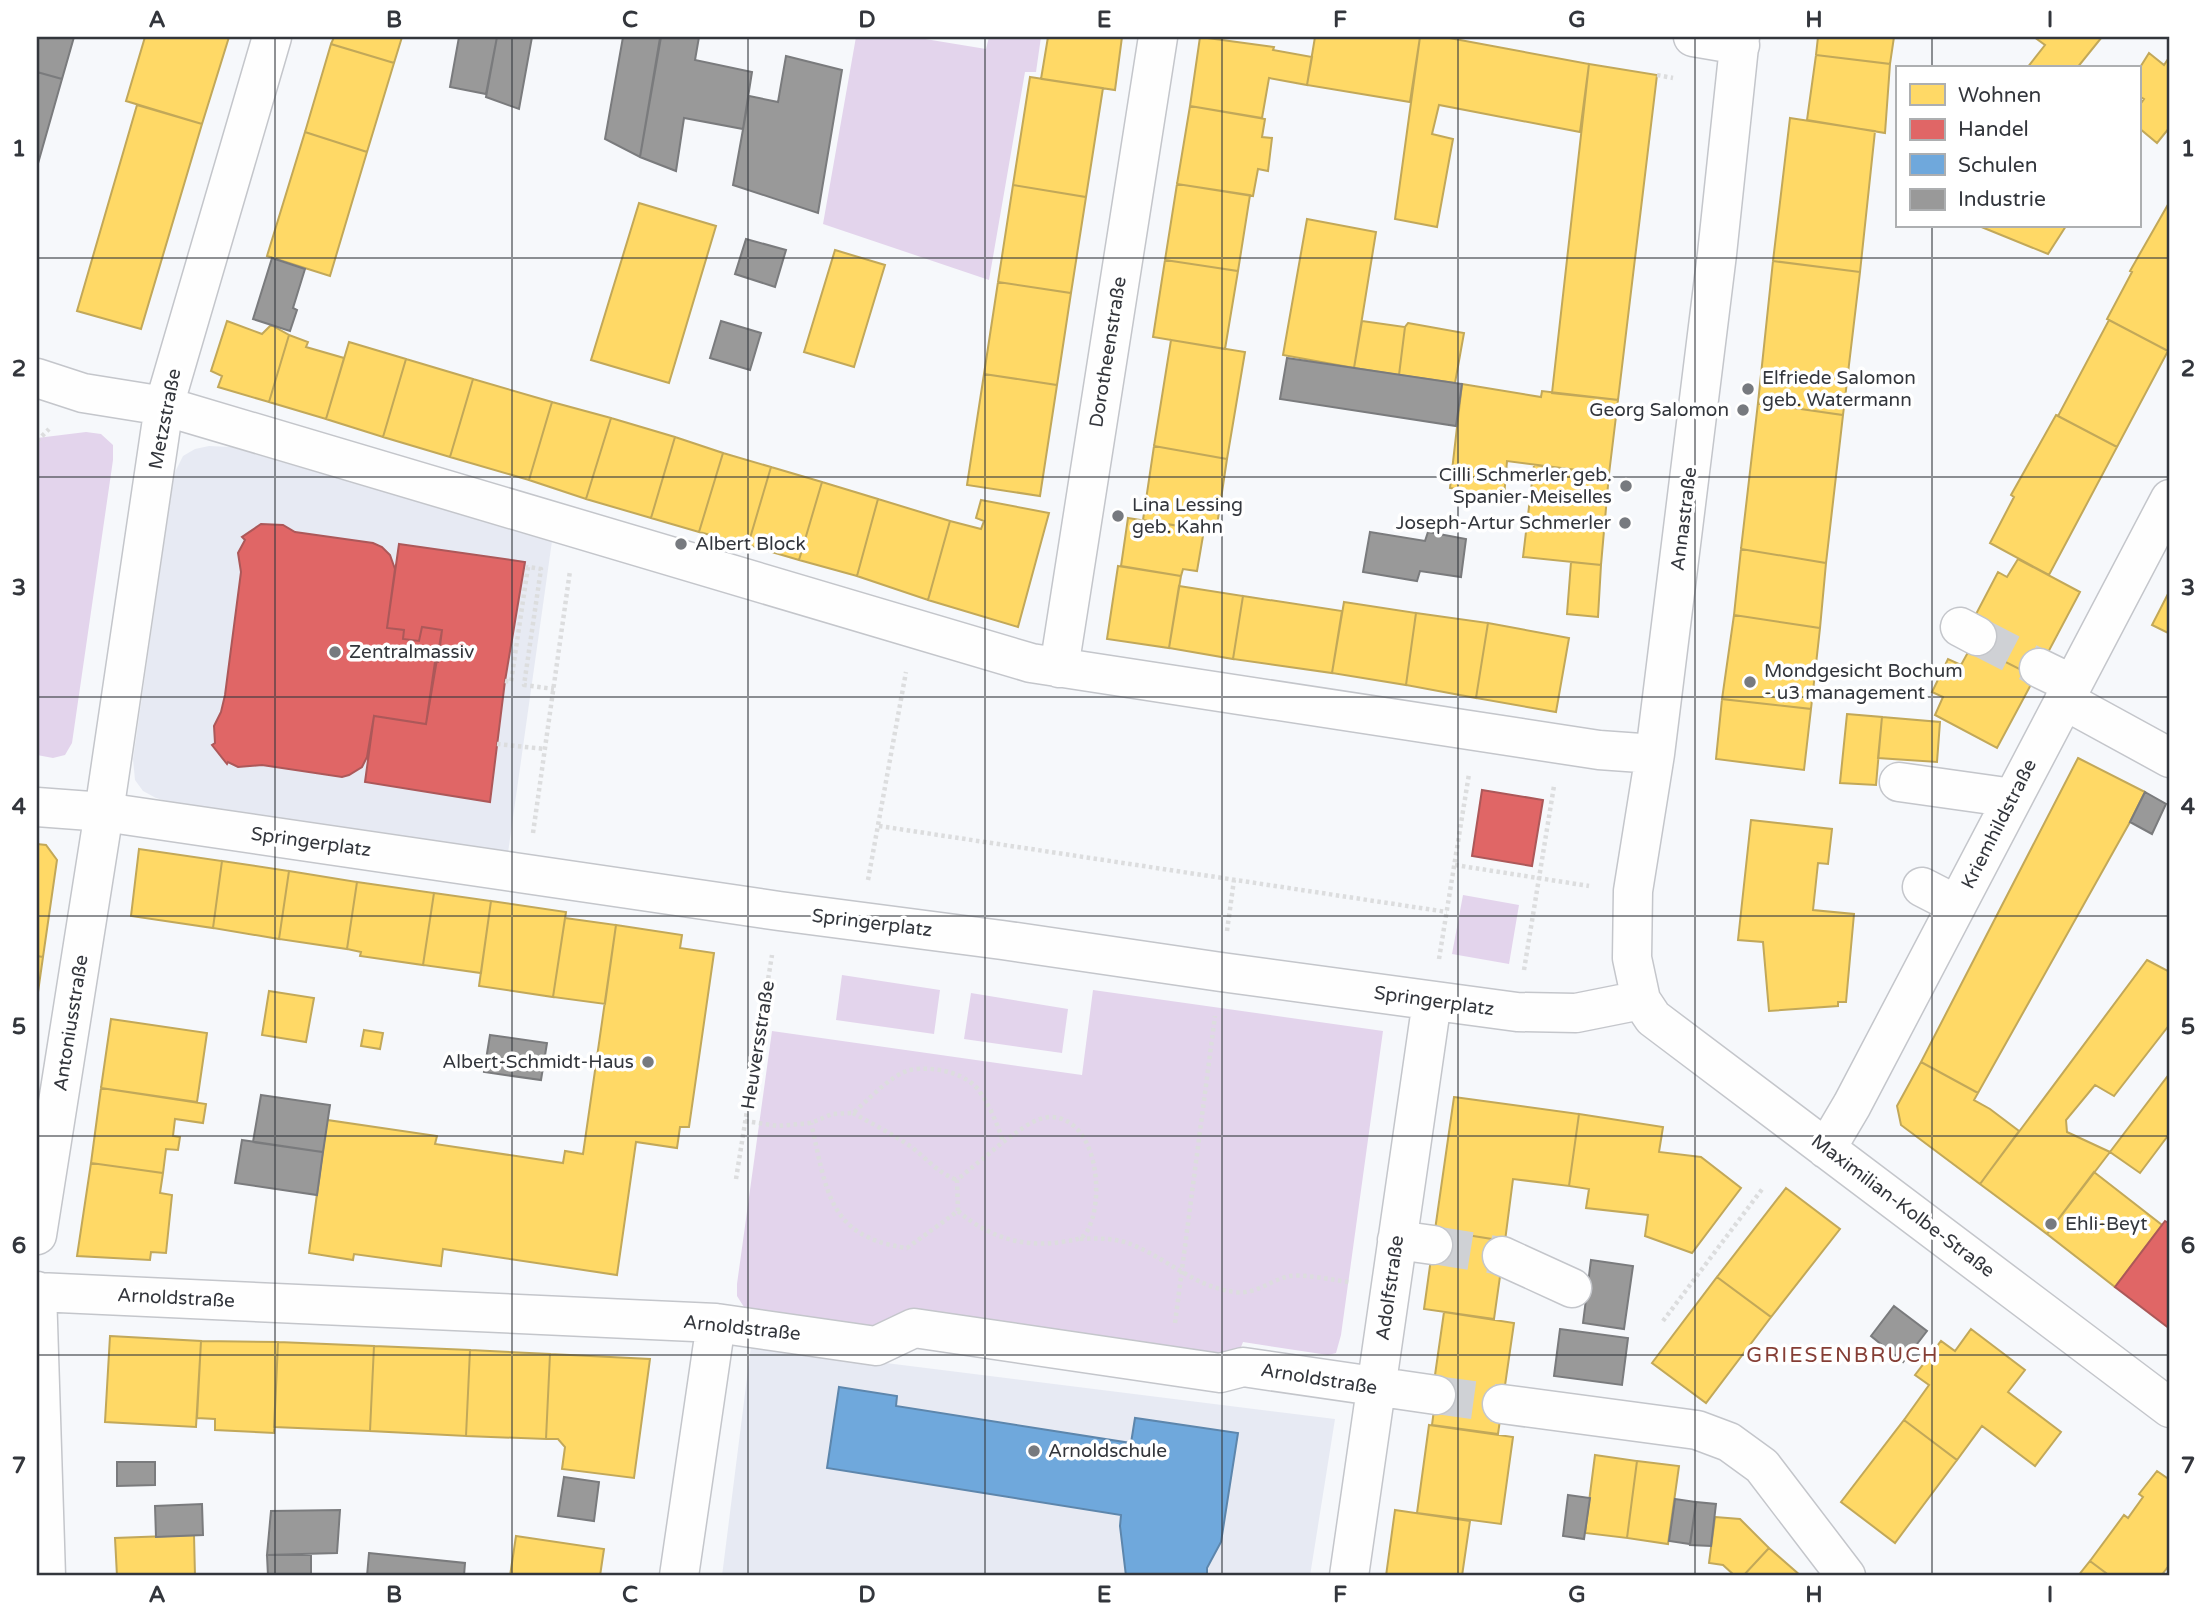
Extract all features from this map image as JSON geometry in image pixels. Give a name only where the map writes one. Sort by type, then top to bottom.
[{"type":"street","name":"Metzstraße","points":[[104,811],[164,406],[272,37]]},
{"type":"street","name":"Dorotheenstraße","points":[[1059,668],[1158,37]]},
{"type":"street","points":[[1693,37],[1740,41]]},
{"type":"street","name":"Annastraße","points":[[1641,1000],[1632,958],[1633,891],[1655,754],[1717,254],[1740,41]]},
{"type":"street","points":[[37,378],[83,393],[164,406],[1031,663],[1599,750],[1655,754]]},
{"type":"street","name":"Kriemhildstraße","points":[[1826,1149],[2012,798],[2058,684],[2170,499]]},
{"type":"street","points":[[2058,684],[2170,758]]},
{"type":"street","points":[[1899,782],[2012,798]]},
{"type":"street","name":"Springerplatz","points":[[37,807],[104,811],[779,911],[1015,941],[1517,1012],[1576,1013],[1641,1000]]},
{"type":"street","name":"Antoniusstraße","points":[[37,1235],[104,811]]},
{"type":"street","points":[[1922,887],[1957,905]]},
{"type":"street","name":"Maximilian-Kolbe-Straße","points":[[1641,1000],[1653,1018],[2170,1408]]},
{"type":"street","name":"Adolfstraße","points":[[1349,1576],[1390,1288],[1415,1242],[1432,1001]]},
{"type":"street","points":[[1502,1256],[1572,1288]]},
{"type":"street","points":[[37,1292],[46,1576]]},
{"type":"street","name":"Arnoldstraße","points":[[37,1292],[716,1323],[876,1346],[914,1328],[1170,1367],[1220,1373],[1243,1367],[1436,1395]]},
{"type":"street","points":[[679,1576],[716,1323]]},
{"type":"street","points":[[1502,1404],[1697,1430],[1730,1442],[1762,1466],[1846,1576]]},
{"type":"path","points":[[528,874],[572,557],[580,529]]},
{"type":"path","points":[[505,681],[511,682],[528,567],[541,569],[524,685],[554,689]]},
{"type":"path","points":[[868,884],[914,629]]},
{"type":"path","points":[[1432,1001],[1475,731]]},
{"type":"path","points":[[1517,1012],[1560,743]]},
{"type":"path","points":[[497,744],[545,749]]},
{"type":"path","points":[[879,826],[1447,912]]},
{"type":"path","points":[[1455,865],[1633,891]]},
{"type":"path","points":[[1170,1367],[1234,880]]},
{"type":"path","name":"Heuversstraße","points":[[736,1179],[779,911]]},
{"type":"path","points":[[853,1113],[881,1088],[909,1070],[943,1069],[973,1084],[998,1126],[1003,1142]]},
{"type":"path","points":[[745,1121],[778,1126],[811,1123],[832,1114],[853,1113],[906,1143],[926,1157],[942,1175],[957,1180]]},
{"type":"path","points":[[957,1180],[1003,1142],[1036,1120],[1051,1117],[1073,1126],[1084,1139],[1096,1168],[1091,1219],[1080,1239]]},
{"type":"path","points":[[811,1123],[826,1185],[837,1213],[849,1226],[866,1236],[907,1248],[958,1211]]},
{"type":"path","points":[[957,1180],[958,1211],[973,1224],[1010,1241],[1041,1245],[1104,1238],[1133,1244],[1212,1288],[1238,1293],[1258,1291],[1292,1276],[1390,1288]]},
{"type":"path","points":[[1662,1321],[1763,1188]]},
{"type":"shaded area","points":[[856,37],[913,37],[986,49],[989,37],[1041,37],[1036,72],[1025,72],[989,280],[823,224]]},
{"type":"shaded area","points":[[86,432],[101,434],[113,445],[113,460],[72,743],[65,755],[53,758],[37,755],[37,438]]},
{"type":"shaded area","points":[[209,446],[231,447],[552,541],[508,853],[170,802],[143,791],[135,780],[133,759],[174,474],[183,456],[195,449]]},
{"type":"shaded area","points":[[1463,895],[1519,905],[1509,964],[1452,954]]},
{"type":"shaded area","points":[[842,975],[940,990],[934,1034],[836,1020]]},
{"type":"shaded area","points":[[1093,990],[1383,1031],[1341,1335],[1336,1353],[1328,1355],[1243,1342],[1239,1352],[1217,1359],[872,1333],[749,1315],[737,1296],[737,1284],[772,1031],[1082,1075]]},
{"type":"shaded area","points":[[971,993],[1068,1009],[1062,1053],[964,1039]]},
{"type":"shaded area","name":"Arnoldschule","points":[[751,1346],[1335,1419],[1310,1576],[722,1576]]},
{"type":"building: Wohnen","points":[[145,37],[229,37],[202,124],[126,101]]},
{"type":"building: Wohnen","points":[[334,37],[402,37],[394,63],[331,44]]},
{"type":"building: Wohnen","points":[[1048,37],[1122,37],[1115,90],[1041,79]]},
{"type":"building: Wohnen","points":[[1200,37],[1274,47],[1273,50],[1312,57],[1307,85],[1269,78],[1262,118],[1190,106]]},
{"type":"building: Wohnen","points":[[1315,37],[1420,37],[1410,102],[1307,85]]},
{"type":"building: Wohnen","points":[[1420,37],[1444,37],[1589,64],[1580,132],[1439,105],[1432,134],[1453,139],[1437,227],[1395,219]]},
{"type":"building: Wohnen","points":[[1818,37],[1894,37],[1890,64],[1816,55]]},
{"type":"building: Wohnen","points":[[2034,37],[2102,37],[2079,66],[2029,66],[2045,45]]},
{"type":"building: Wohnen","points":[[331,44],[394,63],[367,152],[305,132]]},
{"type":"building: Wohnen","points":[[2149,53],[2164,65],[2170,56],[2170,127],[2157,143],[2140,129],[2140,105],[2144,99],[2140,97],[2140,67]]},
{"type":"building: Wohnen","points":[[1816,55],[1890,64],[1885,133],[1807,120]]},
{"type":"building: Wohnen","points":[[1589,64],[1657,75],[1618,400],[1552,393]]},
{"type":"building: Wohnen","points":[[1030,77],[1103,88],[1086,197],[1013,185]]},
{"type":"building: Wohnen","points":[[137,105],[202,124],[141,329],[77,311]]},
{"type":"building: Wohnen","points":[[1190,106],[1265,119],[1262,137],[1272,138],[1268,171],[1258,169],[1253,196],[1177,184]]},
{"type":"building: Wohnen","points":[[1790,118],[1875,131],[1860,272],[1773,261]]},
{"type":"building: Wohnen","points":[[305,132],[367,152],[330,276],[267,256]]},
{"type":"building: Wohnen","points":[[1177,184],[1250,195],[1238,271],[1165,260]]},
{"type":"building: Wohnen","points":[[1013,185],[1086,197],[1071,293],[998,282]]},
{"type":"building: Wohnen","points":[[2170,201],[2168,351],[2107,319],[2132,272],[2130,271]]},
{"type":"building: Wohnen","points":[[639,203],[716,226],[669,383],[591,360]]},
{"type":"building: Wohnen","points":[[1307,219],[1376,232],[1354,368],[1283,355]]},
{"type":"building: Wohnen","points":[[1984,228],[2065,228],[2048,254]]},
{"type":"building: Wohnen","points":[[835,250],[885,265],[854,367],[804,352]]},
{"type":"building: Wohnen","points":[[1165,260],[1238,271],[1225,349],[1153,337]]},
{"type":"building: Wohnen","points":[[1773,261],[1860,272],[1843,415],[1758,403]]},
{"type":"building: Wohnen","points":[[998,282],[1071,293],[1057,385],[984,374]]},
{"type":"building: Wohnen","points":[[2109,320],[2168,351],[2117,447],[2058,416]]},
{"type":"building: Wohnen","points":[[227,321],[262,334],[271,325],[289,335],[269,402],[218,387],[222,376],[211,371]]},
{"type":"building: Wohnen","points":[[1362,321],[1405,327],[1399,375],[1354,368]]},
{"type":"building: Wohnen","points":[[1408,323],[1464,333],[1455,383],[1399,375],[1405,327]]},
{"type":"building: Wohnen","points":[[289,335],[308,342],[306,347],[344,358],[326,419],[269,402]]},
{"type":"building: Wohnen","points":[[1171,340],[1245,352],[1227,459],[1154,446]]},
{"type":"building: Wohnen","points":[[349,342],[406,359],[383,437],[326,419]]},
{"type":"building: Wohnen","points":[[406,359],[473,379],[450,457],[383,437]]},
{"type":"building: Wohnen","points":[[984,374],[1057,385],[1040,496],[967,485]]},
{"type":"building: Wohnen","points":[[473,379],[552,402],[529,480],[450,457]]},
{"type":"building: Wohnen","points":[[1462,384],[1541,397],[1542,391],[1618,400],[1609,474],[1507,461],[1504,497],[1450,488]]},
{"type":"building: Wohnen","points":[[552,402],[611,418],[586,499],[529,480]]},
{"type":"building: Wohnen","points":[[1758,403],[1843,415],[1826,563],[1741,549]]},
{"type":"building: Wohnen","points":[[2056,415],[2117,447],[2049,575],[1990,543],[2014,497],[2011,495]]},
{"type":"building: Wohnen","points":[[611,418],[675,437],[651,518],[586,499]]},
{"type":"building: Wohnen","points":[[675,437],[723,453],[699,532],[651,518]]},
{"type":"building: Wohnen","points":[[1154,446],[1227,459],[1216,532],[1143,520]]},
{"type":"building: Wohnen","points":[[723,453],[771,467],[748,545],[699,532]]},
{"type":"building: Wohnen","points":[[1534,465],[1609,474],[1601,565],[1523,557]]},
{"type":"building: Wohnen","points":[[771,467],[822,482],[799,560],[748,545]]},
{"type":"building: Wohnen","points":[[822,482],[878,499],[857,576],[799,560]]},
{"type":"building: Wohnen","points":[[878,499],[950,521],[928,600],[857,576]]},
{"type":"building: Wohnen","points":[[981,500],[1049,513],[1018,627],[928,600],[950,521],[981,529],[984,521],[976,518]]},
{"type":"building: Wohnen","points":[[1128,518],[1204,530],[1197,571],[1183,569],[1181,576],[1121,566]]},
{"type":"building: Wohnen","points":[[1741,549],[1826,563],[1820,628],[1734,615]]},
{"type":"building: Wohnen","points":[[2018,559],[2080,592],[2035,677],[1972,645],[1975,616],[1998,572],[2007,577]]},
{"type":"building: Wohnen","points":[[1571,562],[1601,565],[1598,617],[1567,614]]},
{"type":"building: Wohnen","points":[[1118,566],[1181,576],[1169,648],[1107,639]]},
{"type":"building: Wohnen","points":[[1179,586],[1243,596],[1233,659],[1169,648]]},
{"type":"building: Wohnen","points":[[2170,590],[2170,634],[2152,625]]},
{"type":"building: Wohnen","points":[[1243,596],[1342,611],[1332,673],[1233,659]]},
{"type":"building: Wohnen","points":[[1344,602],[1416,613],[1406,685],[1332,673]]},
{"type":"building: Wohnen","points":[[1416,613],[1488,623],[1476,698],[1406,685]]},
{"type":"building: Wohnen","points":[[1734,615],[1820,628],[1811,709],[1722,699]]},
{"type":"building: Wohnen","points":[[1488,623],[1569,638],[1556,712],[1476,698]]},
{"type":"building: Wohnen","points":[[1972,645],[2035,677],[1997,748],[1935,715],[1943,697],[1932,692],[1948,659],[1961,665]]},
{"type":"building: Wohnen","points":[[1722,699],[1811,709],[1804,770],[1716,759]]},
{"type":"building: Wohnen","points":[[1847,714],[1882,717],[1876,785],[1840,783]]},
{"type":"building: Wohnen","points":[[1882,717],[1940,722],[1937,762],[1878,758]]},
{"type":"building: Wohnen","points":[[2078,758],[2145,792],[1978,1093],[1921,1062]]},
{"type":"building: Wohnen","points":[[1751,820],[1832,829],[1828,864],[1818,863],[1813,910],[1854,914],[1846,1002],[1838,1002],[1838,1006],[1769,1011],[1763,942],[1738,940]]},
{"type":"building: Wohnen","points":[[37,844],[46,845],[57,860],[43,957],[37,956]]},
{"type":"building: Wohnen","points":[[139,849],[222,861],[213,928],[131,916]]},
{"type":"building: Wohnen","points":[[222,861],[289,871],[279,939],[213,928]]},
{"type":"building: Wohnen","points":[[289,871],[357,882],[347,949],[279,939]]},
{"type":"building: Wohnen","points":[[357,882],[434,893],[423,965],[360,956],[361,952],[347,949]]},
{"type":"building: Wohnen","points":[[434,893],[491,901],[481,973],[423,965]]},
{"type":"building: Wohnen","points":[[491,901],[566,912],[553,997],[479,986]]},
{"type":"building: Wohnen","points":[[565,918],[616,925],[605,1004],[553,997]]},
{"type":"building: Wohnen","name":"Albert-Schmidt-Haus","points":[[616,925],[682,935],[680,948],[714,953],[689,1127],[680,1127],[677,1148],[636,1142],[617,1275],[443,1249],[441,1266],[354,1254],[353,1260],[309,1253],[327,1120],[437,1136],[435,1144],[563,1163],[565,1151],[583,1154]]},
{"type":"building: Wohnen","points":[[37,956],[43,957],[37,999]]},
{"type":"building: Wohnen","points":[[2147,960],[2170,972],[2170,1024],[2114,1096],[2095,1085],[2066,1120],[2067,1132],[2110,1152],[2047,1234],[1980,1184]]},
{"type":"building: Wohnen","points":[[269,991],[314,998],[306,1042],[262,1035]]},
{"type":"building: Wohnen","points":[[111,1019],[207,1033],[197,1102],[101,1088]]},
{"type":"building: Wohnen","points":[[364,1030],[383,1033],[380,1049],[361,1046]]},
{"type":"building: Wohnen","points":[[1921,1062],[1978,1093],[1974,1100],[2019,1131],[1980,1184],[1901,1125],[1897,1106]]},
{"type":"building: Wohnen","points":[[2170,1073],[2170,1133],[2140,1173],[2110,1152]]},
{"type":"building: Wohnen","points":[[101,1088],[206,1104],[203,1123],[175,1119],[173,1136],[180,1137],[178,1150],[166,1149],[163,1173],[91,1163]]},
{"type":"building: Wohnen","points":[[1454,1097],[1579,1114],[1569,1186],[1513,1179],[1505,1241],[1435,1230]]},
{"type":"building: Wohnen","points":[[1579,1114],[1663,1127],[1659,1152],[1701,1157],[1741,1188],[1692,1253],[1645,1236],[1648,1215],[1586,1208],[1589,1189],[1569,1186]]},
{"type":"building: Wohnen","points":[[91,1163],[163,1173],[160,1193],[172,1195],[166,1253],[151,1252],[150,1260],[77,1256]]},
{"type":"building: Wohnen","points":[[2094,1172],[2162,1225],[2115,1287],[2047,1234]]},
{"type":"building: Wohnen","points":[[1786,1188],[1840,1229],[1771,1317],[1717,1277]]},
{"type":"building: Wohnen","points":[[1435,1230],[1505,1241],[1494,1319],[1424,1309]]},
{"type":"building: Wohnen","points":[[1717,1277],[1771,1317],[1706,1403],[1652,1363]]},
{"type":"building: Wohnen","points":[[1444,1312],[1514,1323],[1498,1434],[1432,1425],[1436,1395],[1434,1382]]},
{"type":"building: Wohnen","points":[[1971,1329],[2025,1370],[2008,1392],[2061,1432],[2035,1466],[1982,1426],[1957,1460],[1904,1420],[1929,1385],[1915,1375],[1941,1341],[1955,1351]]},
{"type":"building: Wohnen","points":[[110,1336],[201,1341],[196,1427],[105,1422]]},
{"type":"building: Wohnen","points":[[201,1341],[278,1342],[274,1433],[215,1430],[215,1419],[197,1418]]},
{"type":"building: Wohnen","points":[[278,1342],[374,1346],[370,1431],[274,1427]]},
{"type":"building: Wohnen","points":[[374,1346],[470,1350],[466,1436],[370,1431]]},
{"type":"building: Wohnen","points":[[470,1350],[550,1354],[546,1439],[466,1436]]},
{"type":"building: Wohnen","points":[[550,1354],[650,1359],[634,1478],[562,1469],[565,1447],[558,1439],[546,1439]]},
{"type":"building: Wohnen","points":[[1904,1420],[1957,1460],[1895,1543],[1841,1502]]},
{"type":"building: Wohnen","points":[[1429,1425],[1513,1437],[1501,1524],[1417,1513]]},
{"type":"building: Wohnen","points":[[1595,1455],[1637,1461],[1627,1538],[1585,1533]]},
{"type":"building: Wohnen","points":[[1637,1461],[1679,1466],[1668,1544],[1627,1538]]},
{"type":"building: Wohnen","points":[[2157,1471],[2170,1480],[2170,1564],[2161,1576],[2110,1576],[2090,1561],[2124,1515],[2128,1518],[2143,1497],[2139,1494]]},
{"type":"building: Wohnen","points":[[1395,1510],[1470,1521],[1462,1576],[1386,1576]]},
{"type":"building: Wohnen","points":[[1715,1517],[1740,1519],[1769,1548],[1743,1576],[1735,1576],[1723,1565],[1709,1563]]},
{"type":"building: Wohnen","points":[[194,1535],[195,1576],[117,1576],[115,1538]]},
{"type":"building: Wohnen","points":[[516,1536],[604,1549],[600,1576],[510,1576]]},
{"type":"building: Wohnen","points":[[1769,1548],[1801,1576],[1743,1576]]},
{"type":"building: Wohnen","points":[[2090,1561],[2110,1576],[2078,1576]]},
{"type":"building: Handel","name":"Zentralmassiv","points":[[261,524],[283,525],[295,532],[373,543],[382,547],[390,555],[395,569],[387,628],[404,630],[403,639],[419,641],[422,627],[442,630],[426,724],[374,716],[367,757],[362,767],[349,775],[342,777],[262,765],[238,767],[228,762],[227,764],[212,745],[215,743],[214,726],[225,695],[241,572],[238,553],[245,540],[242,537]]},
{"type":"building: Handel","points":[[399,544],[525,562],[505,681],[490,802],[365,782],[374,716],[426,724],[435,662],[438,662],[442,630],[422,627],[419,641],[403,639],[404,630],[387,628]]},
{"type":"building: Handel","points":[[1482,790],[1543,800],[1532,866],[1472,856]]},
{"type":"building: Handel","points":[[2165,1221],[2170,1224],[2170,1329],[2115,1287]]},
{"type":"building: Schulen","points":[[839,1387],[897,1396],[896,1406],[1131,1443],[1135,1418],[1238,1433],[1221,1542],[1207,1568],[1207,1576],[1126,1576],[1121,1515],[827,1468]]},
{"type":"building: Industrie","points":[[37,37],[74,37],[62,79],[37,72]]},
{"type":"building: Industrie","points":[[459,37],[497,37],[486,94],[450,87]]},
{"type":"building: Industrie","points":[[497,37],[532,37],[519,109],[486,97]]},
{"type":"building: Industrie","points":[[623,37],[660,38],[640,157],[605,139]]},
{"type":"building: Industrie","points":[[661,37],[699,37],[695,60],[752,72],[743,129],[684,118],[676,171],[640,157]]},
{"type":"building: Industrie","points":[[786,56],[842,70],[818,213],[733,185],[749,96],[778,102]]},
{"type":"building: Industrie","points":[[37,72],[62,79],[37,167]]},
{"type":"building: Industrie","points":[[746,239],[786,250],[775,287],[735,274]]},
{"type":"building: Industrie","points":[[272,258],[305,269],[293,308],[297,310],[290,331],[253,319]]},
{"type":"building: Industrie","points":[[721,321],[761,333],[750,370],[710,358]]},
{"type":"building: Industrie","points":[[1287,358],[1462,384],[1456,426],[1280,399]]},
{"type":"building: Industrie","points":[[1370,532],[1425,541],[1428,532],[1466,539],[1461,577],[1420,571],[1417,581],[1363,572]]},
{"type":"building: Industrie","points":[[2145,792],[2166,804],[2152,834],[2130,822]]},
{"type":"building: Industrie","points":[[490,1035],[547,1043],[541,1080],[484,1072]]},
{"type":"building: Industrie","points":[[261,1095],[330,1105],[323,1152],[253,1142]]},
{"type":"building: Industrie","points":[[242,1140],[323,1152],[317,1195],[235,1183]]},
{"type":"building: Industrie","points":[[1591,1260],[1633,1266],[1624,1329],[1583,1323]]},
{"type":"building: Industrie","points":[[1894,1306],[1927,1331],[1903,1362],[1871,1336]]},
{"type":"building: Industrie","points":[[1560,1329],[1628,1338],[1622,1385],[1554,1376]]},
{"type":"building: Industrie","points":[[117,1462],[155,1462],[155,1485],[117,1486]]},
{"type":"building: Industrie","points":[[564,1477],[599,1482],[594,1521],[558,1516]]},
{"type":"building: Industrie","points":[[1568,1495],[1590,1498],[1584,1539],[1563,1536]]},
{"type":"building: Industrie","points":[[1675,1499],[1696,1502],[1690,1544],[1669,1541]]},
{"type":"building: Industrie","points":[[1696,1502],[1716,1504],[1711,1546],[1690,1545]]},
{"type":"building: Industrie","points":[[202,1504],[203,1535],[156,1537],[155,1506]]},
{"type":"building: Industrie","points":[[340,1510],[337,1553],[267,1555],[271,1511]]},
{"type":"building: Industrie","points":[[369,1553],[465,1563],[464,1576],[367,1576]]},
{"type":"building: Industrie","points":[[267,1555],[311,1555],[311,1576],[268,1576]]},
{"type":"tunnel","points":[[1977,636],[2039,668]]},
{"type":"tunnel","points":[[1433,1245],[1502,1256]]},
{"type":"tunnel","points":[[1436,1395],[1502,1404]]},
{"type":"place","name":"Elfriede Salomon geb. Watermann","points":[[1748,389]]},
{"type":"place","name":"Georg Salomon","points":[[1743,410]]},
{"type":"place","name":"Cilli Schmerler geb. Spanier-Meiselles","points":[[1626,486]]},
{"type":"place","name":"Lina Lessing geb. Kahn","points":[[1118,516]]},
{"type":"place","name":"Joseph-Artur Schmerler","points":[[1625,523]]},
{"type":"place","name":"Albert Block","points":[[681,544]]},
{"type":"place","name":"Zentralmassiv","points":[[335,652]]},
{"type":"place","name":"Mondgesicht Bochum - u3 management","points":[[1750,682]]},
{"type":"place","name":"Albert-Schmidt-Haus","points":[[648,1062]]},
{"type":"place","name":"Ehli-Beyt","points":[[2051,1224]]},
{"type":"place","name":"Arnoldschule","points":[[1034,1451]]},
{"type":"district","name":"GRIESENBRUCH","points":[[1843,1355]]}]
